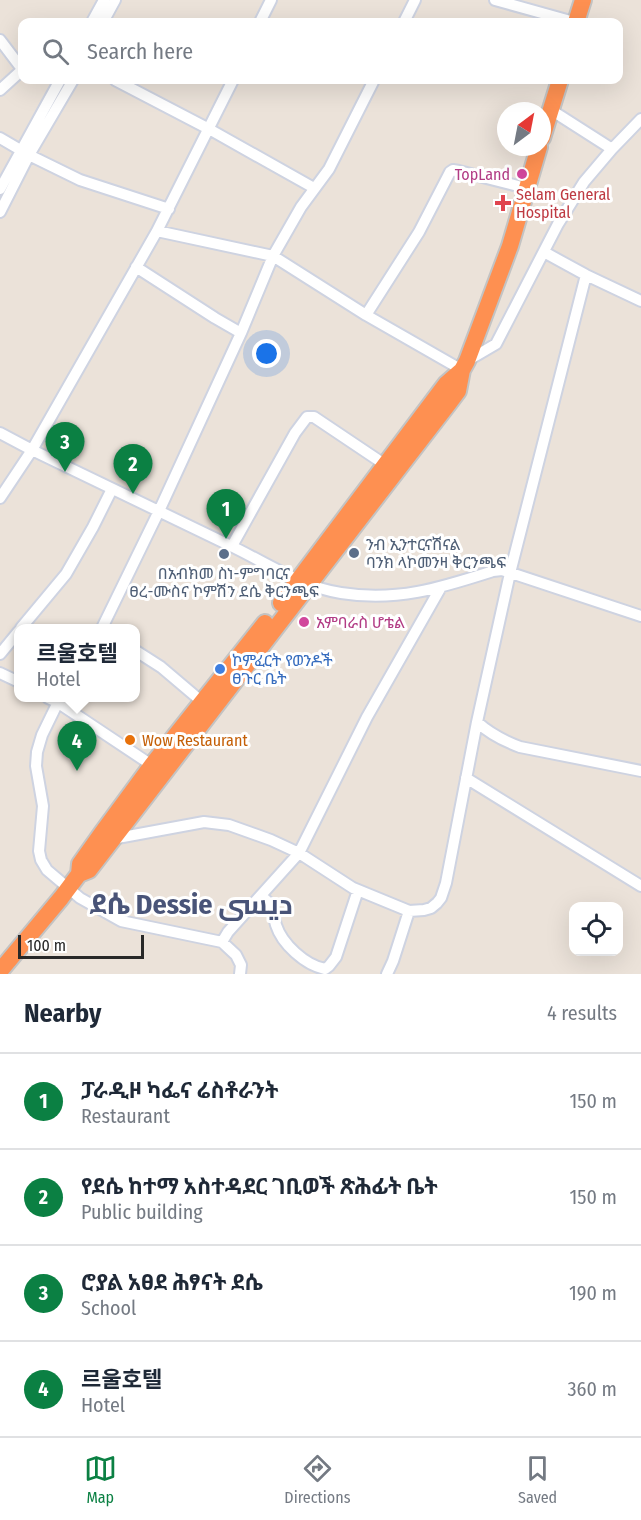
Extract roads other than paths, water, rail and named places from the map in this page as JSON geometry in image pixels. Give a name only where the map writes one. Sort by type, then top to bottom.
[{"type":"highway","points":[[576,18],[583,0]]},
{"type":"highway","points":[[551,110],[559,84]]},
{"type":"highway","points":[[0,971],[79,874],[89,870],[107,836],[158,769],[390,469],[458,391],[465,365],[510,246],[536,156]]},
{"type":"highway","points":[[0,954],[38,926]]},
{"type":"street","points":[[94,18],[104,0]]},
{"type":"street","points":[[105,18],[115,0]]},
{"type":"street","points":[[262,18],[271,0]]},
{"type":"street","points":[[406,18],[415,0]]},
{"type":"street","points":[[495,0],[560,18]]},
{"type":"street","points":[[538,12],[541,0]]},
{"type":"street","points":[[0,40],[18,65]]},
{"type":"street","points":[[0,90],[18,74]]},
{"type":"street","points":[[52,105],[59,84]]},
{"type":"street","points":[[0,189],[25,153],[52,105],[70,84]]},
{"type":"street","points":[[123,84],[314,188]]},
{"type":"street","points":[[0,498],[32,450],[157,231],[231,84]]},
{"type":"street","points":[[104,624],[242,333],[273,256],[301,207],[329,169],[373,84]]},
{"type":"street","points":[[551,110],[612,149]]},
{"type":"street","points":[[157,231],[273,256],[366,315],[465,365],[496,344],[558,224],[584,182],[641,119]]},
{"type":"street","points":[[0,138],[80,180],[169,209]]},
{"type":"street","points":[[0,212],[25,153]]},
{"type":"street","points":[[366,315],[419,232],[450,172],[459,171],[526,188]]},
{"type":"street","points":[[544,252],[641,301]]},
{"type":"street","points":[[136,267],[242,333]]},
{"type":"street","points":[[107,836],[204,822],[228,825],[272,840],[358,891],[409,911],[431,908],[437,903],[446,883],[477,722],[510,573],[586,275]]},
{"type":"street","points":[[232,546],[295,433],[307,417],[314,417],[390,469]]},
{"type":"street","points":[[0,433],[303,582],[340,593],[400,595],[441,587],[502,570],[641,616]]},
{"type":"street","points":[[25,624],[66,574],[112,489]]},
{"type":"street","points":[[222,942],[299,854],[367,717],[441,587]]},
{"type":"street","points":[[0,654],[14,637]]},
{"type":"street","points":[[140,654],[161,667],[207,706]]},
{"type":"street","points":[[0,673],[14,680]]},
{"type":"street","points":[[54,702],[37,752],[36,766],[43,806],[39,851],[47,870],[65,893],[80,898],[121,921],[222,942],[240,961],[240,974]]},
{"type":"street","points":[[59,702],[158,769]]},
{"type":"street","points":[[477,722],[488,732],[520,747],[641,771]]},
{"type":"street","points":[[466,778],[641,886]]},
{"type":"street","points":[[261,896],[273,907],[279,934],[290,948],[302,958],[325,969],[336,957],[358,891]]},
{"type":"street","points":[[387,974],[409,911]]},
{"type":"place","name":"TopLand","points":[[522,174]]},
{"type":"place","name":"Selam General Hospital","points":[[503,203]]},
{"type":"place","name":"ሮያል አፀደ ሕፃናት ደሴ","points":[[65,472]]},
{"type":"place","name":"የደሴ ከተማ አስተዳደር ገቢወች ጽሕፊት ቤት","points":[[133,494]]},
{"type":"place","name":"ፓራዲዞ ካፌና ሬስቶራንት","points":[[226,539]]},
{"type":"place","name":"ንብ ኢንተርናሽናል ባንክ ላኮመንዛ ቅርንጫፍ","points":[[354,553]]},
{"type":"place","name":"በአብክመ ስነ-ምግባርና ፀረ-ሙስና ኮምሽን ደሴ ቅርንጫፍ","points":[[224,554]]},
{"type":"place","name":"አምባራስ ሆቴል","points":[[304,622]]},
{"type":"place","name":"ኮምፈርት የወንዶች ፀጉር ቤት","points":[[220,669]]},
{"type":"place","name":"Wow Restaurant","points":[[130,740]]},
{"type":"place","name":"르울호텔","points":[[77,771]]},
{"type":"district","name":"ደሴ Dessie ديسى","points":[[191,904]]}]
